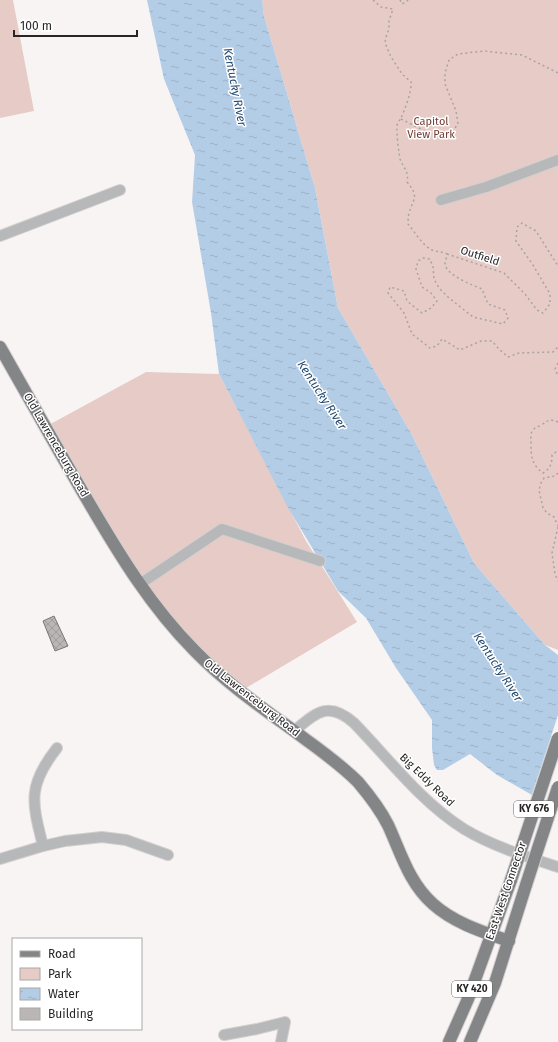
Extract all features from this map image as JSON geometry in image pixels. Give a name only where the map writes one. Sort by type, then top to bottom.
[{"type":"main road","name":"Old Lawrenceburg Road","points":[[0,347],[105,530],[140,584],[164,617],[198,655],[237,688],[294,730],[357,781],[378,807],[387,822],[406,868],[423,894],[434,905],[445,914],[458,921],[509,941]]},
{"type":"main road","name":"East-West Connector","points":[[449,1042],[468,999],[511,880],[558,738]]},
{"type":"main road","name":"East-West Connector","points":[[470,1042],[486,1007],[509,941],[558,787]]},
{"type":"street","points":[[441,200],[486,187],[558,160]]},
{"type":"street","points":[[0,236],[120,190]]},
{"type":"street","points":[[140,584],[222,529],[320,561]]},
{"type":"street","name":"Big Eddy Road","points":[[294,730],[314,714],[322,711],[331,710],[341,713],[354,723],[434,806],[456,823],[488,841],[558,867]]},
{"type":"street","points":[[43,846],[34,804],[34,789],[45,763],[57,748]]},
{"type":"street","points":[[0,859],[43,846],[66,841],[102,837],[126,840],[168,855]]},
{"type":"street","points":[[224,1035],[285,1022],[281,1042]]},
{"type":"path","points":[[373,0],[381,7],[393,9],[385,43],[391,57],[402,74],[411,82],[410,94],[401,119],[396,126],[396,140],[399,145],[400,159],[408,175],[407,182],[412,188],[415,199],[409,213],[408,224],[426,246],[434,251],[440,250],[447,254],[445,263],[447,270],[464,281],[482,289],[488,304],[505,310],[508,318],[503,324],[473,317],[439,288],[434,279],[433,267],[430,259],[423,258],[418,261],[416,269],[422,287],[431,293],[437,301],[431,308],[422,313],[408,301],[404,291],[390,287],[388,293],[404,313],[412,334],[430,348],[437,346],[442,339],[460,350],[481,341],[492,341],[508,357],[519,353],[553,352],[558,347]]},
{"type":"path","points":[[400,0],[402,4],[408,0]]},
{"type":"path","points":[[401,119],[430,133],[441,135],[452,132],[458,124],[456,111],[446,84],[445,73],[449,60],[458,54],[484,51],[522,55],[558,73]]},
{"type":"path","name":"Outfield","points":[[447,254],[504,273],[525,294],[537,310],[543,312],[550,304],[550,294],[533,265],[516,241],[517,227],[522,223],[536,230],[558,266]]},
{"type":"path","points":[[558,363],[555,369],[558,376]]},
{"type":"path","points":[[558,422],[547,420],[531,432],[530,455],[538,469],[543,473],[549,470],[552,455],[556,452],[558,453]]},
{"type":"path","points":[[558,473],[556,476],[544,478],[539,490],[543,508],[547,513],[554,517],[558,527],[552,553],[555,574],[558,581]]},
{"type":"green space","points":[[0,0],[13,0],[34,111],[0,118]]},
{"type":"green space","name":"Capitol View Park","points":[[262,0],[558,0],[558,650],[545,645],[474,563],[411,433],[338,308],[315,188],[264,16]]},
{"type":"green space","points":[[146,372],[219,374],[306,541],[357,622],[236,694],[155,602],[45,427]]},
{"type":"water","name":"Kentucky River","points":[[147,0],[262,0],[264,16],[315,188],[338,308],[411,433],[474,563],[545,645],[558,655],[558,810],[497,775],[470,754],[443,770],[437,770],[434,765],[432,748],[432,720],[396,668],[366,618],[338,591],[287,506],[219,374],[211,313],[192,202],[195,155],[164,79]]},
{"type":"pier","points":[[558,715],[558,812],[531,797]]},
{"type":"building","points":[[54,616],[68,646],[55,651],[43,621]]}]
